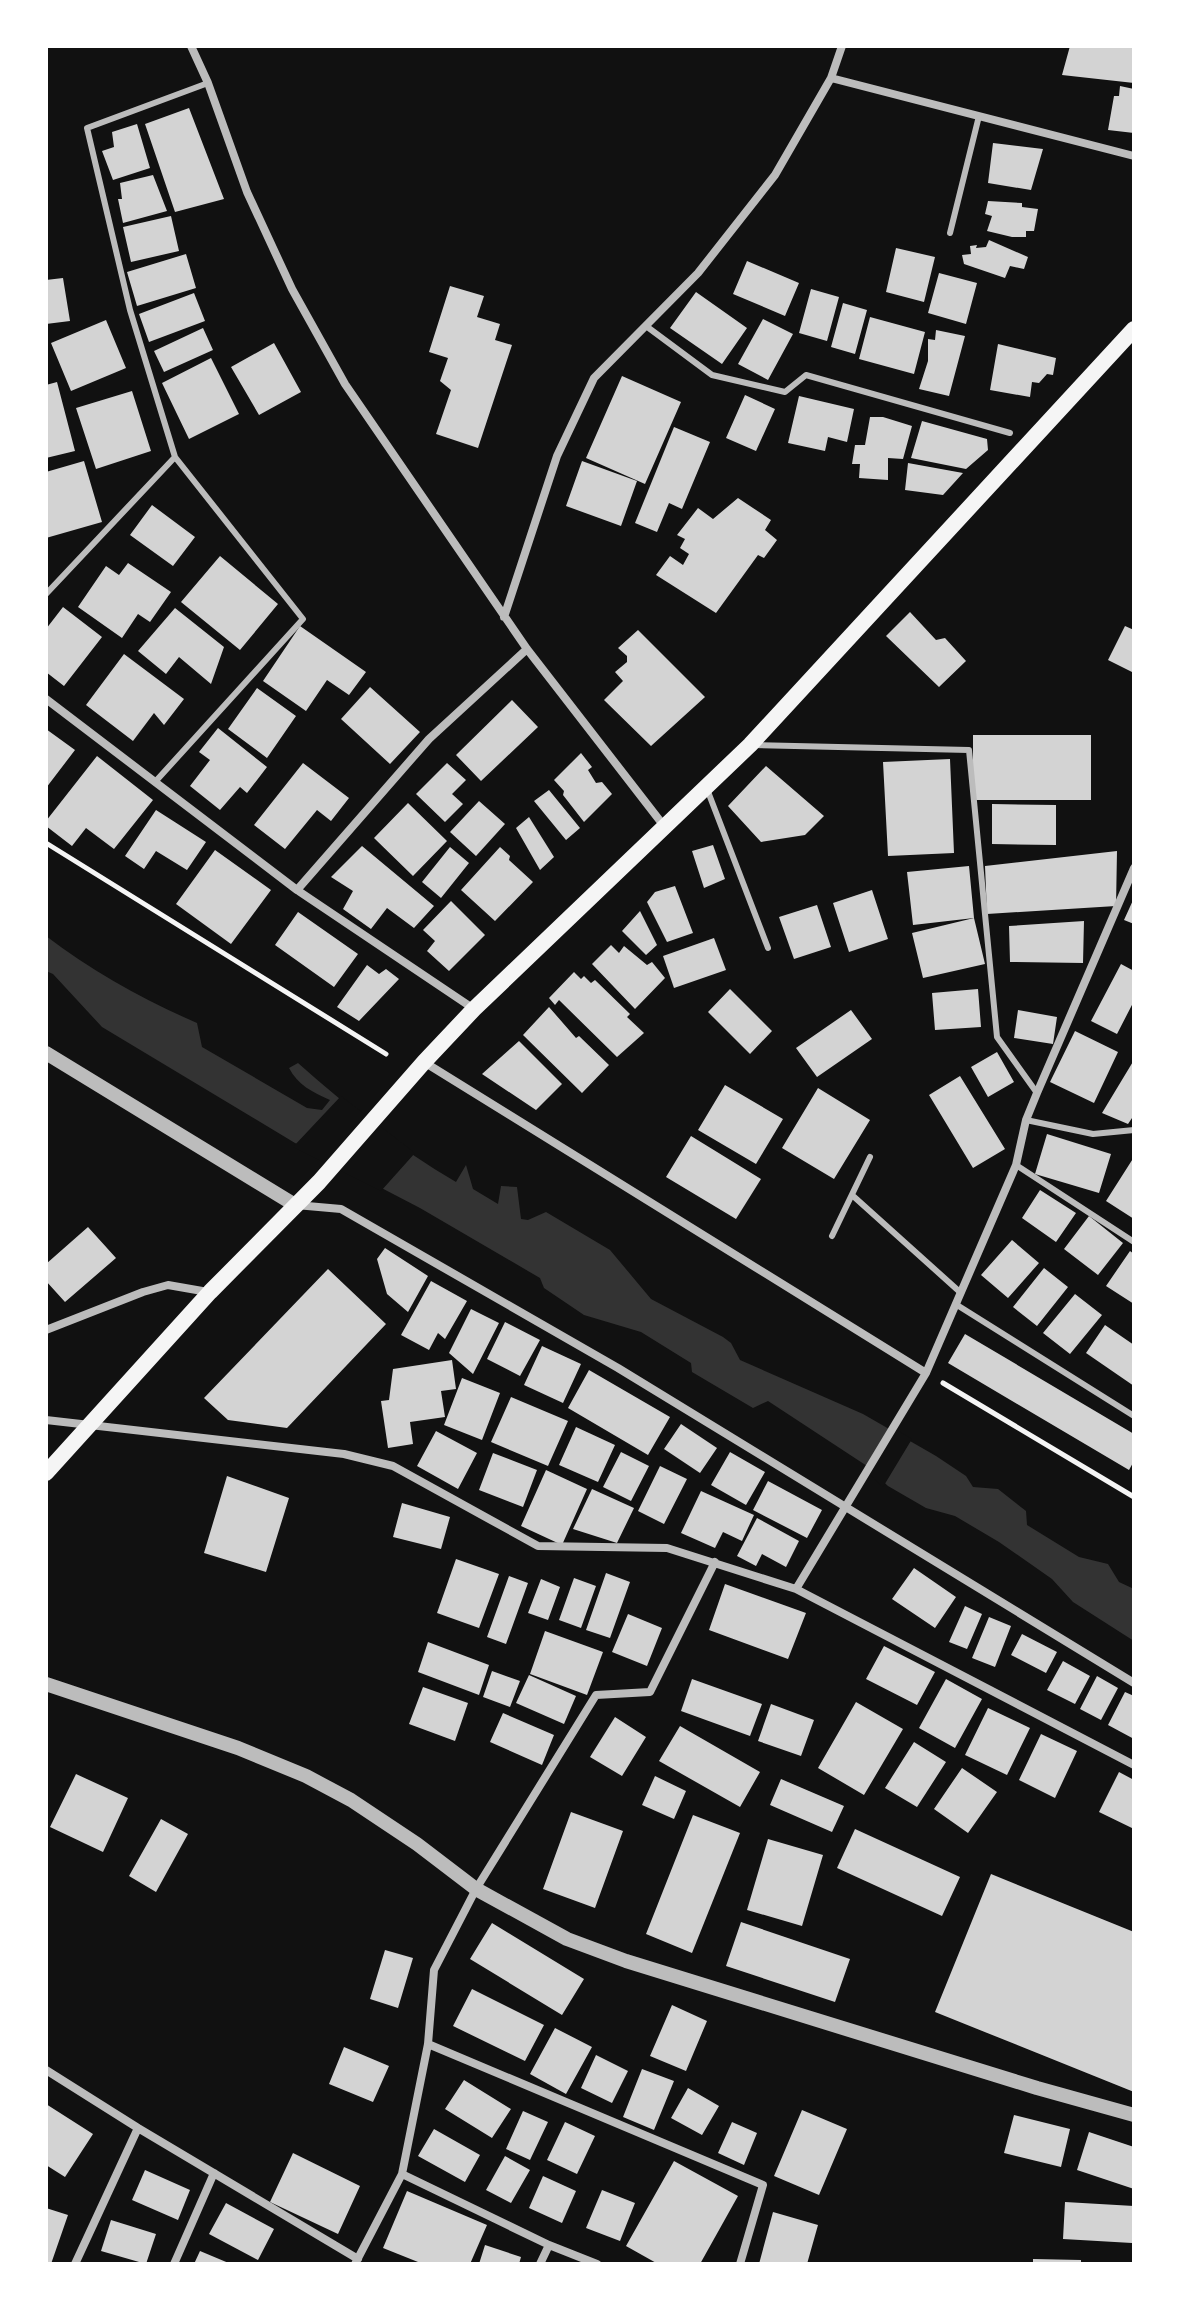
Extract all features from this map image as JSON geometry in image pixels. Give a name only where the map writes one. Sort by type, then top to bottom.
[{"type":"main road","points":[[46,1473],[210,1292],[319,1182],[474,1009],[750,745],[1134,329]]},
{"type":"street","points":[[191,46],[208,83],[247,192],[292,289],[345,384],[527,649],[664,826]]},
{"type":"street","points":[[504,617],[557,456],[594,378],[698,273],[775,175],[831,78],[842,46]]},
{"type":"street","points":[[831,78],[1134,156]]},
{"type":"street","points":[[297,890],[429,739],[527,649]]},
{"type":"street","points":[[46,699],[297,890],[474,1009]]},
{"type":"street","points":[[796,1589],[924,1376],[1016,1165],[1026,1120],[1134,868]]},
{"type":"street","points":[[46,1053],[295,1205],[341,1209],[618,1368],[1134,1683]]},
{"type":"street","points":[[424,1062],[924,1376]]},
{"type":"street","points":[[46,1330],[168,1285],[210,1292]]},
{"type":"street","points":[[46,1420],[344,1454],[393,1466],[538,1546],[667,1548],[715,1562],[796,1589],[1134,1765]]},
{"type":"street","points":[[46,2070],[356,2262],[402,2174],[428,2044],[434,1970],[476,1889],[596,1695],[650,1692],[715,1562]]},
{"type":"street","points":[[46,1684],[238,1748],[306,1776],[351,1800],[476,1889],[567,1939],[626,1961],[1134,2115]]},
{"type":"street","points":[[428,2044],[763,2185],[740,2264]]},
{"type":"street","points":[[75,2264],[138,2128]]},
{"type":"street","points":[[174,2264],[214,2173]]},
{"type":"street","points":[[402,2174],[549,2245],[597,2264]]},
{"type":"street","points":[[540,2264],[549,2245]]},
{"type":"lane","points":[[155,782],[303,619],[175,457],[130,310],[87,128],[208,83]]},
{"type":"lane","points":[[950,233],[979,116]]},
{"type":"lane","points":[[646,326],[712,375],[785,392],[806,375],[1010,433]]},
{"type":"lane","points":[[46,594],[175,457]]},
{"type":"lane","points":[[750,745],[969,750],[997,1037],[1037,1093]]},
{"type":"lane","points":[[707,789],[768,948]]},
{"type":"lane","points":[[1026,1120],[1093,1134],[1134,1130]]},
{"type":"lane","points":[[832,1236],[870,1157]]},
{"type":"lane","points":[[1016,1165],[1134,1242]]},
{"type":"lane","points":[[852,1195],[961,1293]]},
{"type":"lane","points":[[957,1305],[1134,1416]]},
{"type":"path","points":[[46,843],[386,1054]]},
{"type":"path","points":[[924,1376],[1134,1497]]},
{"type":"shaded area","points":[[46,936],[119,984],[197,1023],[202,1047],[307,1108],[322,1110],[330,1100],[311,1091],[297,1079],[289,1068],[298,1063],[374,1127],[456,1182],[466,1165],[473,1189],[498,1204],[501,1186],[517,1187],[521,1219],[528,1220],[546,1212],[610,1250],[651,1299],[723,1337],[731,1343],[740,1360],[863,1414],[936,1456],[966,1476],[973,1487],[998,1489],[1026,1511],[1027,1525],[1079,1557],[1108,1564],[1119,1582],[1134,1589],[1134,1641],[1073,1602],[1052,1579],[999,1542],[955,1516],[926,1508],[888,1486],[867,1466],[768,1401],[753,1408],[692,1372],[691,1363],[641,1332],[584,1315],[544,1288],[540,1278],[420,1208],[295,1143],[102,1027],[53,974],[46,971]]},
{"type":"pier","points":[[341,1096],[415,1153],[381,1191],[293,1147]]},
{"type":"pier","points":[[890,1426],[912,1439],[883,1487],[865,1470]]},
{"type":"building","points":[[1070,46],[1134,46],[1134,83],[1062,75]]},
{"type":"building","points":[[1120,86],[1134,89],[1134,133],[1108,130],[1114,96],[1119,96]]},
{"type":"building","points":[[189,108],[224,199],[175,212],[145,124]]},
{"type":"building","points":[[137,124],[150,168],[113,180],[102,151],[114,147],[112,132]]},
{"type":"building","points":[[993,143],[1043,149],[1031,190],[988,183]]},
{"type":"building","points":[[153,175],[167,211],[123,223],[118,199],[122,199],[120,183]]},
{"type":"building","points":[[988,201],[1022,203],[1022,207],[1038,209],[1034,231],[1026,231],[1026,237],[1012,237],[987,231],[992,216],[985,214]]},
{"type":"building","points":[[171,216],[179,251],[131,262],[123,227]]},
{"type":"building","points":[[989,240],[1028,257],[1024,269],[1010,266],[1005,278],[964,264],[962,255],[971,254],[970,246],[986,247]]},
{"type":"building","points":[[896,248],[935,257],[924,302],[886,292]]},
{"type":"building","points":[[186,254],[196,288],[137,306],[127,272]]},
{"type":"building","points":[[747,261],[799,283],[785,316],[733,294]]},
{"type":"building","points":[[939,273],[977,283],[966,324],[928,313]]},
{"type":"building","points":[[63,278],[70,321],[46,324],[46,280]]},
{"type":"building","points":[[450,286],[484,296],[477,317],[500,324],[495,340],[512,345],[478,448],[436,434],[451,390],[440,381],[448,358],[429,352]]},
{"type":"building","points":[[811,289],[839,297],[827,341],[799,333]]},
{"type":"building","points":[[696,292],[747,328],[722,364],[670,328]]},
{"type":"building","points":[[194,293],[205,321],[149,342],[139,314]]},
{"type":"building","points":[[843,303],[867,310],[855,354],[831,347]]},
{"type":"building","points":[[870,317],[925,332],[914,374],[859,359]]},
{"type":"building","points":[[763,319],[793,334],[768,380],[738,364]]},
{"type":"building","points":[[106,320],[126,368],[71,391],[51,343]]},
{"type":"building","points":[[203,328],[213,350],[164,372],[154,351]]},
{"type":"building","points":[[936,330],[965,336],[949,396],[919,389],[928,361],[928,339],[935,340]]},
{"type":"building","points":[[274,343],[301,392],[259,415],[231,367]]},
{"type":"building","points":[[998,344],[1056,358],[1053,375],[1047,374],[1039,383],[1032,382],[1030,397],[990,390]]},
{"type":"building","points":[[211,358],[239,414],[189,439],[162,383]]},
{"type":"building","points":[[622,376],[681,402],[645,484],[586,458]]},
{"type":"building","points":[[57,382],[75,451],[46,458],[46,385]]},
{"type":"building","points":[[132,391],[151,451],[96,469],[76,408]]},
{"type":"building","points":[[745,395],[775,409],[756,451],[726,438]]},
{"type":"building","points":[[799,396],[854,409],[847,442],[828,437],[825,451],[788,443]]},
{"type":"building","points":[[870,417],[883,417],[912,426],[903,459],[888,458],[888,480],[859,478],[860,464],[852,464],[855,445],[865,445]]},
{"type":"building","points":[[922,421],[987,439],[988,450],[966,469],[911,458]]},
{"type":"building","points":[[674,427],[710,442],[682,509],[669,503],[657,532],[635,523]]},
{"type":"building","points":[[84,461],[102,522],[46,538],[46,472]]},
{"type":"building","points":[[582,461],[637,481],[621,526],[566,506]]},
{"type":"building","points":[[908,463],[963,473],[943,495],[905,490]]},
{"type":"building","points":[[738,498],[771,520],[765,530],[777,540],[764,558],[758,555],[716,613],[656,575],[670,556],[683,565],[689,554],[680,548],[685,539],[677,535],[698,508],[713,519]]},
{"type":"building","points":[[152,505],[195,537],[173,566],[130,535]]},
{"type":"building","points":[[220,556],[278,604],[240,650],[181,602]]},
{"type":"building","points":[[128,563],[171,592],[150,622],[138,614],[122,638],[78,607],[106,566],[119,575]]},
{"type":"building","points":[[63,607],[102,637],[64,686],[46,672],[46,629]]},
{"type":"building","points":[[175,608],[224,647],[211,684],[179,657],[166,674],[138,651]]},
{"type":"building","points":[[910,612],[936,640],[945,638],[966,661],[939,687],[886,636]]},
{"type":"building","points":[[300,626],[366,672],[349,695],[327,680],[306,711],[263,681]]},
{"type":"building","points":[[1125,626],[1134,630],[1134,673],[1108,660]]},
{"type":"building","points":[[638,630],[705,697],[651,746],[604,700],[623,681],[615,672],[627,662],[627,656],[618,648]]},
{"type":"building","points":[[124,654],[184,699],[164,725],[154,713],[133,741],[86,705]]},
{"type":"building","points":[[370,687],[420,732],[390,764],[341,719]]},
{"type":"building","points":[[257,688],[296,716],[267,758],[228,729]]},
{"type":"building","points":[[512,700],[538,727],[481,781],[456,755]]},
{"type":"building","points":[[218,728],[267,767],[247,793],[240,787],[220,810],[190,786],[210,760],[199,752]]},
{"type":"building","points":[[46,729],[75,750],[46,788]]},
{"type":"building","points":[[973,735],[1091,735],[1091,800],[973,800]]},
{"type":"building","points":[[581,753],[592,767],[588,770],[596,783],[602,782],[612,794],[584,822],[554,780]]},
{"type":"building","points":[[97,756],[153,800],[114,849],[86,828],[72,846],[46,826],[46,821]]},
{"type":"building","points":[[950,759],[954,853],[888,856],[883,762]]},
{"type":"building","points":[[303,763],[349,798],[331,821],[317,810],[285,849],[254,825]]},
{"type":"building","points":[[447,763],[466,780],[452,794],[463,804],[445,822],[416,794]]},
{"type":"building","points":[[766,766],[824,816],[805,835],[761,842],[728,806]]},
{"type":"building","points":[[549,790],[580,828],[566,840],[534,801]]},
{"type":"building","points":[[479,801],[505,824],[476,856],[450,832]]},
{"type":"building","points":[[408,803],[447,841],[413,876],[374,838]]},
{"type":"building","points":[[992,804],[1056,805],[1056,845],[992,844]]},
{"type":"building","points":[[156,810],[206,842],[187,870],[156,851],[144,869],[125,856]]},
{"type":"building","points":[[529,817],[554,857],[540,870],[516,828]]},
{"type":"building","points":[[713,845],[725,879],[704,888],[692,851]]},
{"type":"building","points":[[362,846],[434,906],[414,928],[387,908],[371,929],[343,909],[353,891],[331,877]]},
{"type":"building","points":[[450,847],[469,863],[441,898],[422,882]]},
{"type":"building","points":[[500,847],[533,882],[495,921],[461,890]]},
{"type":"building","points":[[215,850],[271,890],[231,944],[176,904]]},
{"type":"building","points":[[1117,851],[1116,906],[987,914],[985,866]]},
{"type":"building","points":[[969,866],[974,918],[913,925],[907,872]]},
{"type":"building","points":[[675,886],[693,933],[667,942],[647,902],[655,892]]},
{"type":"building","points":[[872,890],[888,939],[849,952],[833,903]]},
{"type":"building","points":[[1134,898],[1134,924],[1124,920]]},
{"type":"building","points":[[451,901],[485,935],[449,971],[427,951],[435,941],[423,930]]},
{"type":"building","points":[[817,905],[831,947],[794,959],[779,917]]},
{"type":"building","points":[[640,911],[657,945],[646,955],[622,931]]},
{"type":"building","points":[[298,912],[358,954],[334,987],[275,945]]},
{"type":"building","points":[[974,918],[985,964],[923,978],[912,933]]},
{"type":"building","points":[[1084,921],[1083,963],[1010,962],[1009,926]]},
{"type":"building","points":[[714,938],[726,970],[674,988],[663,956]]},
{"type":"building","points":[[611,945],[619,953],[624,946],[647,965],[652,962],[665,978],[635,1009],[592,964]]},
{"type":"building","points":[[1121,964],[1134,971],[1134,1001],[1117,1034],[1091,1021]]},
{"type":"building","points":[[367,965],[379,974],[386,969],[399,979],[359,1021],[337,1007]]},
{"type":"building","points":[[574,972],[591,983],[595,980],[630,1014],[627,1017],[644,1033],[617,1057],[559,1000],[555,1005],[549,998]]},
{"type":"building","points":[[730,989],[772,1031],[750,1054],[708,1012]]},
{"type":"building","points":[[978,989],[981,1027],[935,1030],[932,993]]},
{"type":"building","points":[[549,1007],[576,1038],[579,1036],[609,1065],[582,1093],[523,1035]]},
{"type":"building","points":[[851,1010],[872,1039],[817,1077],[796,1048]]},
{"type":"building","points":[[1018,1010],[1057,1017],[1053,1044],[1014,1038]]},
{"type":"building","points":[[1075,1031],[1118,1052],[1094,1103],[1050,1082]]},
{"type":"building","points":[[519,1041],[562,1084],[536,1110],[482,1074]]},
{"type":"building","points":[[997,1052],[1014,1082],[988,1097],[971,1067]]},
{"type":"building","points":[[1134,1060],[1134,1115],[1128,1124],[1102,1113]]},
{"type":"building","points":[[960,1076],[1005,1149],[973,1168],[929,1095]]},
{"type":"building","points":[[725,1085],[783,1119],[756,1164],[698,1130]]},
{"type":"building","points":[[818,1088],[870,1120],[834,1179],[782,1148]]},
{"type":"building","points":[[1047,1134],[1111,1154],[1099,1193],[1035,1174]]},
{"type":"building","points":[[691,1136],[761,1179],[736,1219],[666,1177]]},
{"type":"building","points":[[1134,1157],[1134,1219],[1106,1201]]},
{"type":"building","points":[[1040,1190],[1076,1213],[1056,1242],[1022,1218]]},
{"type":"building","points":[[1089,1216],[1123,1243],[1098,1275],[1064,1249]]},
{"type":"building","points":[[88,1227],[116,1258],[65,1302],[46,1281],[46,1264]]},
{"type":"building","points":[[1012,1240],[1039,1263],[1008,1298],[981,1275]]},
{"type":"building","points":[[385,1248],[428,1276],[408,1312],[387,1294],[377,1259]]},
{"type":"building","points":[[1130,1251],[1134,1254],[1134,1304],[1106,1286]]},
{"type":"building","points":[[1044,1268],[1068,1287],[1037,1326],[1013,1307]]},
{"type":"building","points":[[328,1269],[386,1324],[287,1428],[228,1420],[204,1398]]},
{"type":"building","points":[[431,1281],[467,1301],[445,1339],[438,1333],[429,1350],[401,1335]]},
{"type":"building","points":[[1075,1294],[1102,1315],[1070,1354],[1043,1333]]},
{"type":"building","points":[[471,1309],[499,1323],[473,1374],[449,1353]]},
{"type":"building","points":[[505,1322],[540,1340],[520,1376],[487,1359]]},
{"type":"building","points":[[1105,1325],[1134,1345],[1134,1386],[1086,1353]]},
{"type":"building","points":[[965,1334],[1134,1434],[1134,1461],[1129,1470],[948,1363]]},
{"type":"building","points":[[542,1346],[581,1364],[563,1403],[524,1385]]},
{"type":"building","points":[[452,1360],[456,1389],[441,1391],[445,1417],[410,1422],[413,1444],[388,1448],[381,1401],[389,1400],[393,1369]]},
{"type":"building","points":[[589,1370],[670,1417],[648,1455],[568,1408]]},
{"type":"building","points":[[462,1378],[500,1393],[482,1440],[444,1425]]},
{"type":"building","points":[[511,1397],[568,1421],[548,1466],[491,1442]]},
{"type":"building","points":[[681,1424],[717,1448],[700,1473],[664,1449]]},
{"type":"building","points":[[576,1427],[615,1445],[598,1482],[559,1465]]},
{"type":"building","points":[[436,1431],[477,1453],[458,1489],[417,1466]]},
{"type":"building","points":[[621,1452],[649,1466],[631,1501],[603,1487]]},
{"type":"building","points":[[730,1452],[765,1472],[746,1505],[711,1485]]},
{"type":"building","points":[[493,1453],[537,1470],[523,1507],[479,1490]]},
{"type":"building","points":[[660,1466],[687,1479],[664,1524],[638,1511]]},
{"type":"building","points":[[546,1470],[587,1489],[562,1545],[521,1526]]},
{"type":"building","points":[[227,1476],[289,1498],[266,1572],[204,1553]]},
{"type":"building","points":[[768,1481],[822,1510],[807,1538],[753,1510]]},
{"type":"building","points":[[592,1489],[634,1508],[617,1543],[573,1529]]},
{"type":"building","points":[[701,1491],[754,1515],[742,1541],[723,1532],[715,1548],[681,1533]]},
{"type":"building","points":[[402,1503],[450,1517],[441,1549],[393,1537]]},
{"type":"building","points":[[757,1518],[799,1541],[786,1567],[762,1554],[756,1566],[737,1556]]},
{"type":"building","points":[[456,1559],[499,1574],[479,1628],[437,1613]]},
{"type":"building","points":[[914,1568],[956,1597],[935,1628],[892,1599]]},
{"type":"building","points":[[606,1573],[630,1582],[610,1638],[586,1630]]},
{"type":"building","points":[[509,1576],[528,1583],[506,1644],[487,1637]]},
{"type":"building","points":[[574,1578],[596,1586],[581,1628],[559,1620]]},
{"type":"building","points":[[541,1579],[560,1587],[548,1620],[528,1613]]},
{"type":"building","points":[[725,1584],[806,1613],[788,1659],[709,1630]]},
{"type":"building","points":[[965,1606],[982,1614],[967,1649],[949,1642]]},
{"type":"building","points":[[628,1614],[662,1628],[647,1666],[612,1652]]},
{"type":"building","points":[[989,1617],[1011,1626],[995,1667],[972,1658]]},
{"type":"building","points":[[545,1631],[603,1652],[587,1695],[530,1674]]},
{"type":"building","points":[[1022,1634],[1057,1652],[1046,1673],[1011,1655]]},
{"type":"building","points":[[428,1642],[489,1665],[479,1695],[418,1672]]},
{"type":"building","points":[[884,1646],[935,1672],[917,1705],[866,1679]]},
{"type":"building","points":[[1063,1661],[1090,1676],[1075,1704],[1047,1690]]},
{"type":"building","points":[[492,1671],[520,1681],[510,1707],[483,1697]]},
{"type":"building","points":[[529,1675],[576,1696],[564,1724],[516,1703]]},
{"type":"building","points":[[1097,1676],[1118,1688],[1101,1720],[1080,1709]]},
{"type":"building","points":[[692,1679],[762,1704],[750,1736],[681,1711]]},
{"type":"building","points":[[946,1679],[982,1699],[955,1748],[919,1728]]},
{"type":"building","points":[[423,1687],[468,1703],[455,1741],[409,1724]]},
{"type":"building","points":[[1125,1692],[1134,1696],[1134,1739],[1108,1725]]},
{"type":"building","points":[[856,1702],[903,1729],[864,1795],[818,1768]]},
{"type":"building","points":[[771,1704],[814,1720],[801,1756],[758,1741]]},
{"type":"building","points":[[988,1708],[1030,1728],[1007,1775],[965,1755]]},
{"type":"building","points":[[503,1713],[554,1735],[542,1765],[490,1742]]},
{"type":"building","points":[[615,1717],[646,1737],[622,1776],[590,1757]]},
{"type":"building","points":[[680,1726],[760,1772],[740,1807],[659,1761]]},
{"type":"building","points":[[1041,1734],[1077,1751],[1055,1798],[1019,1780]]},
{"type":"building","points":[[914,1742],[946,1762],[917,1807],[885,1788]]},
{"type":"building","points":[[962,1768],[997,1792],[968,1833],[934,1809]]},
{"type":"building","points":[[1119,1772],[1134,1780],[1134,1829],[1099,1812]]},
{"type":"building","points":[[76,1774],[128,1798],[103,1852],[50,1827]]},
{"type":"building","points":[[655,1776],[686,1791],[674,1819],[642,1805]]},
{"type":"building","points":[[781,1779],[844,1806],[832,1832],[770,1805]]},
{"type":"building","points":[[571,1812],[623,1831],[595,1908],[543,1889]]},
{"type":"building","points":[[693,1815],[740,1833],[692,1953],[646,1934]]},
{"type":"building","points":[[161,1819],[188,1834],[156,1892],[129,1876]]},
{"type":"building","points":[[855,1829],[960,1877],[942,1916],[837,1868]]},
{"type":"building","points":[[768,1839],[823,1855],[802,1926],[747,1910]]},
{"type":"building","points":[[991,1874],[1134,1932],[1134,2092],[935,2012]]},
{"type":"building","points":[[741,1922],[850,1959],[835,2002],[726,1966]]},
{"type":"building","points":[[492,1923],[584,1979],[562,2015],[470,1959]]},
{"type":"building","points":[[385,1950],[413,1958],[398,2008],[370,1999]]},
{"type":"building","points":[[472,1989],[544,2025],[525,2061],[453,2026]]},
{"type":"building","points":[[672,2005],[707,2021],[686,2071],[650,2056]]},
{"type":"building","points":[[555,2028],[592,2047],[566,2094],[530,2074]]},
{"type":"building","points":[[344,2047],[389,2066],[373,2102],[329,2084]]},
{"type":"building","points":[[596,2055],[628,2071],[612,2103],[581,2088]]},
{"type":"building","points":[[642,2069],[674,2081],[654,2130],[623,2117]]},
{"type":"building","points":[[464,2080],[511,2109],[492,2138],[445,2109]]},
{"type":"building","points":[[688,2088],[719,2106],[702,2135],[671,2118]]},
{"type":"building","points":[[46,2104],[93,2134],[65,2177],[46,2165]]},
{"type":"building","points":[[802,2110],[847,2129],[819,2195],[774,2176]]},
{"type":"building","points":[[523,2111],[548,2122],[530,2160],[506,2149]]},
{"type":"building","points":[[1014,2115],[1070,2129],[1061,2167],[1004,2153]]},
{"type":"building","points":[[565,2122],[595,2136],[577,2174],[547,2160]]},
{"type":"building","points":[[732,2122],[757,2133],[744,2165],[718,2153]]},
{"type":"building","points":[[434,2129],[480,2155],[465,2182],[418,2156]]},
{"type":"building","points":[[1089,2132],[1134,2147],[1134,2189],[1077,2170]]},
{"type":"building","points":[[293,2153],[360,2186],[338,2234],[270,2202]]},
{"type":"building","points":[[505,2156],[530,2170],[511,2203],[486,2190]]},
{"type":"building","points":[[674,2161],[738,2196],[700,2264],[658,2264],[626,2246]]},
{"type":"building","points":[[145,2170],[190,2190],[178,2220],[132,2200]]},
{"type":"building","points":[[543,2176],[576,2191],[562,2223],[529,2208]]},
{"type":"building","points":[[602,2190],[635,2203],[620,2241],[586,2228]]},
{"type":"building","points":[[407,2191],[487,2225],[470,2264],[423,2264],[383,2248]]},
{"type":"building","points":[[1065,2202],[1134,2206],[1132,2243],[1063,2239]]},
{"type":"building","points":[[226,2203],[274,2229],[258,2260],[209,2234]]},
{"type":"building","points":[[46,2208],[68,2215],[51,2264],[46,2263]]},
{"type":"building","points":[[773,2212],[818,2225],[807,2264],[759,2264]]},
{"type":"building","points":[[111,2220],[156,2234],[146,2264],[101,2251]]},
{"type":"building","points":[[485,2245],[521,2257],[519,2264],[479,2264]]},
{"type":"building","points":[[200,2251],[231,2264],[194,2264]]},
{"type":"building","points":[[1033,2259],[1081,2260],[1081,2264],[1033,2264]]}]
